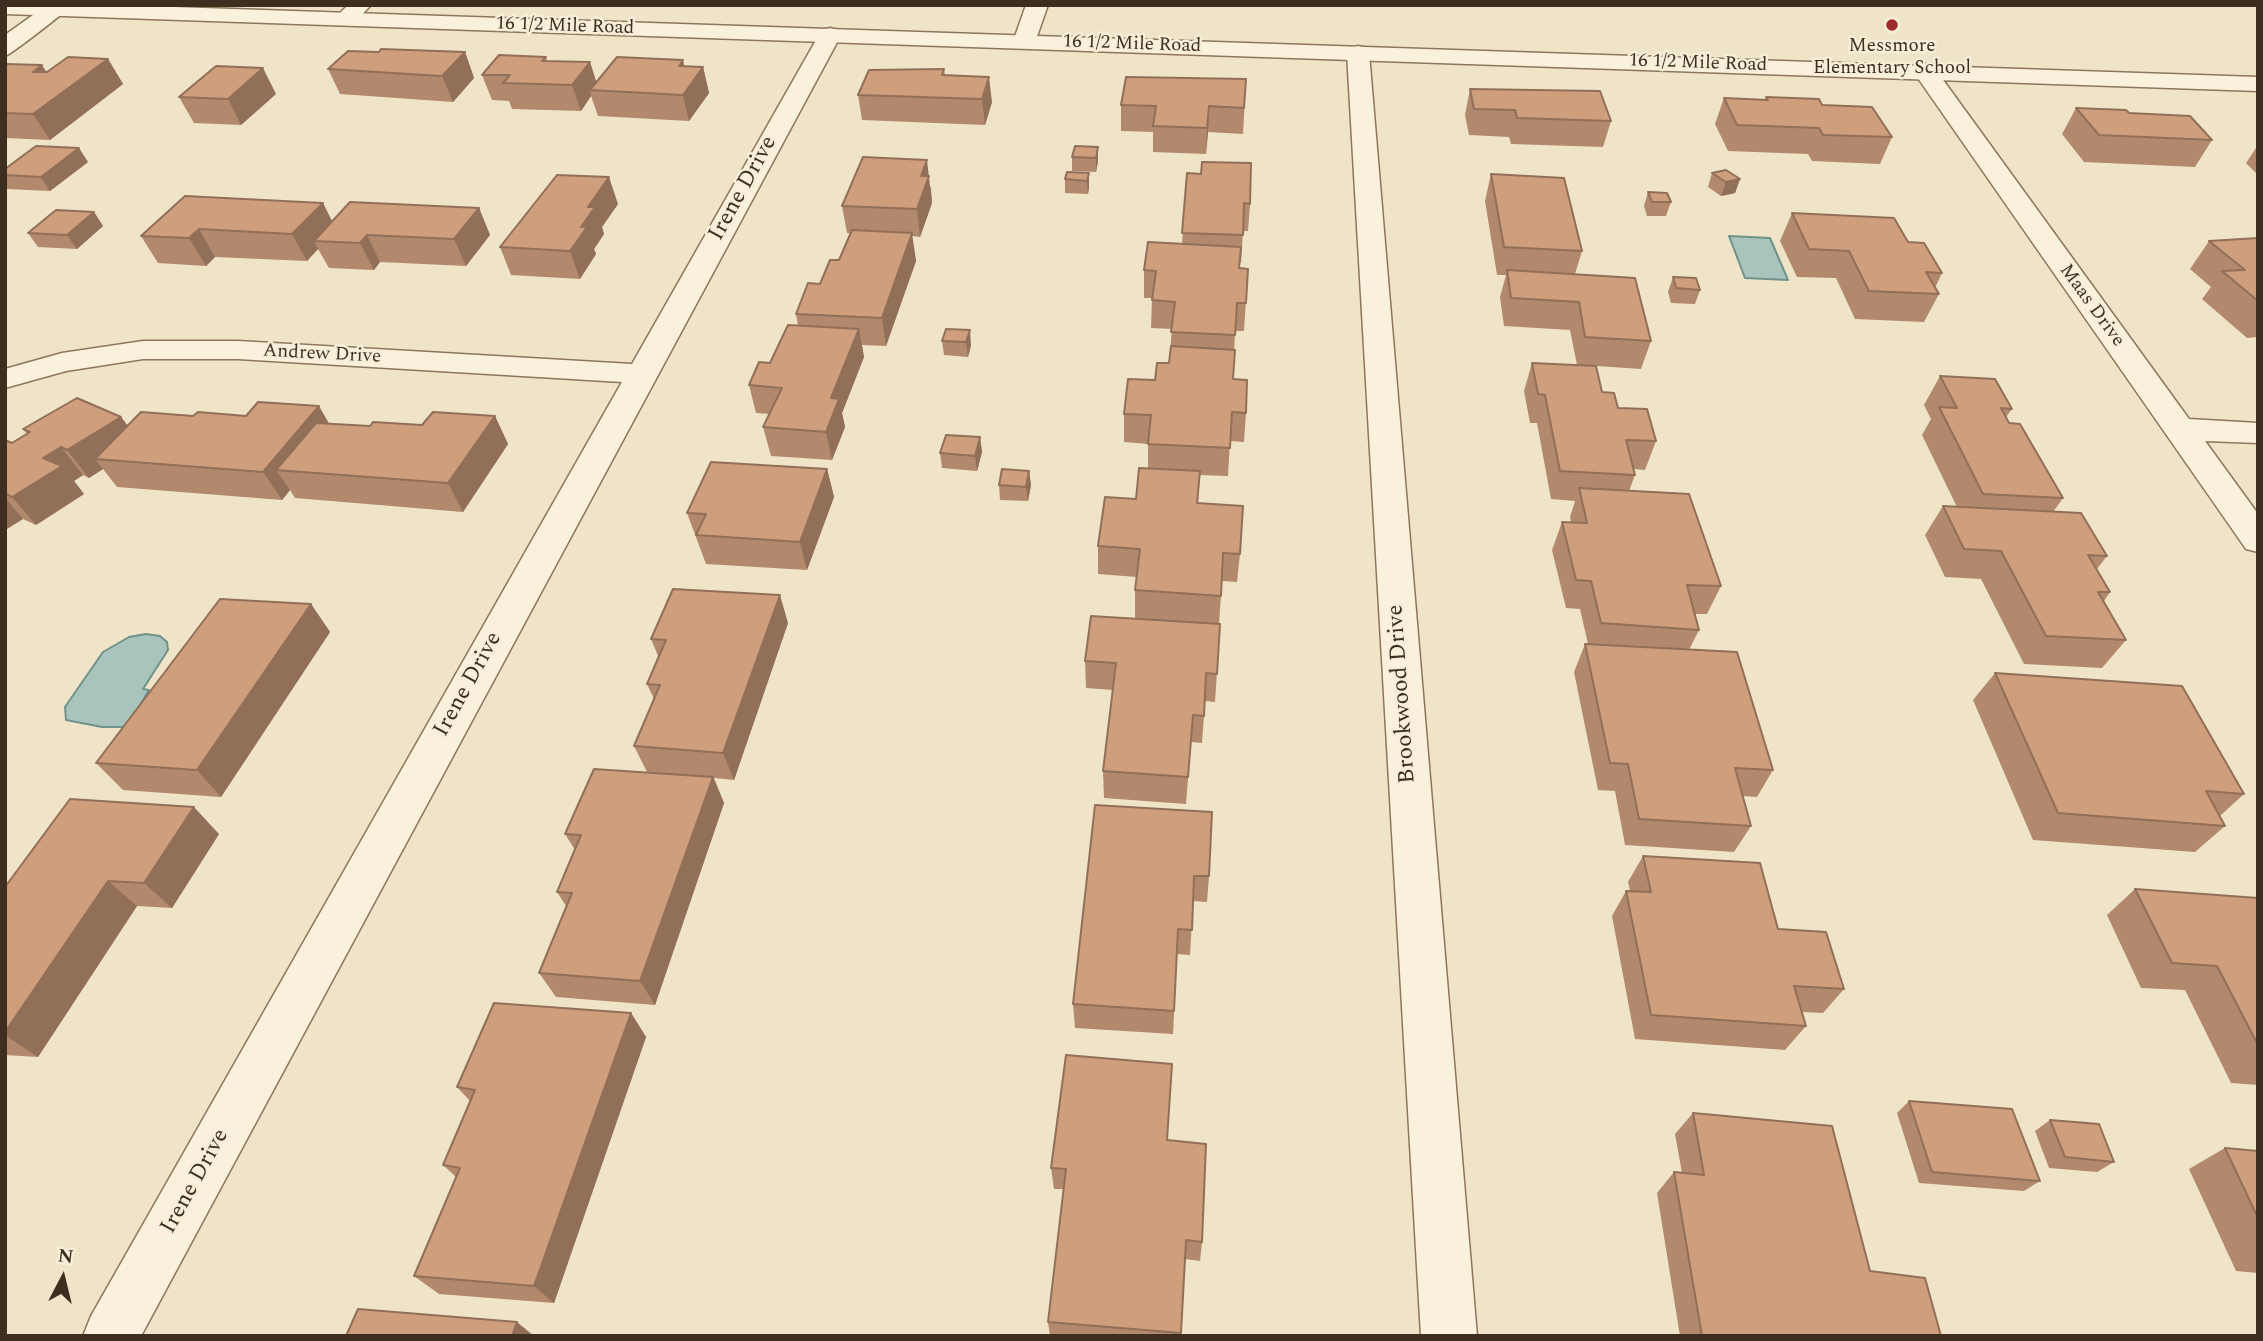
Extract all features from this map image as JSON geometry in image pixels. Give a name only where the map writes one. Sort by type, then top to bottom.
[{"type":"street","points":[[1024,42],[1037,5]]},
{"type":"street","name":"16 1/2 Mile Road","points":[[5,8],[353,13],[830,35],[2258,84]]},
{"type":"street","points":[[5,49],[17,35],[56,9]]},
{"type":"street","name":"Irene Drive","points":[[111,1336],[830,35]]},
{"type":"street","name":"Brookwood Drive","points":[[1358,53],[1449,1336]]},
{"type":"street","name":"Maas Drive","points":[[1926,71],[2258,540]]},
{"type":"street","name":"Andrew Drive","points":[[5,379],[62,362],[143,350],[238,350],[641,374]]},
{"type":"street","points":[[2179,429],[2258,433]]},
{"type":"water","points":[[1729,236],[1770,238],[1788,280],[1745,278]]},
{"type":"water","points":[[146,634],[160,636],[167,642],[168,650],[143,689],[149,690],[127,727],[102,727],[66,720],[65,707],[103,652],[129,637]]},
{"type":"building","points":[[381,49],[465,52],[442,76],[328,69],[348,51],[379,52]]},
{"type":"building","points":[[499,55],[546,57],[542,61],[590,62],[572,85],[503,83],[510,75],[482,75]]},
{"type":"building","points":[[68,57],[108,59],[33,114],[5,113],[5,64],[42,65],[33,72],[47,72]]},
{"type":"building","points":[[617,57],[683,60],[679,66],[703,67],[683,95],[590,90]]},
{"type":"building","points":[[216,66],[263,68],[228,99],[179,97]]},
{"type":"building","points":[[944,69],[942,75],[989,77],[982,99],[858,95],[869,70]]},
{"type":"building","points":[[1126,77],[1246,79],[1244,108],[1209,106],[1207,128],[1153,126],[1156,106],[1121,105]]},
{"type":"building","points":[[1470,89],[1600,91],[1611,121],[1517,118],[1515,110],[1474,109]]},
{"type":"building","points":[[1766,97],[1819,99],[1822,105],[1872,107],[1892,137],[1823,135],[1819,128],[1737,125],[1724,98],[1768,100]]},
{"type":"building","points":[[2076,108],[2190,116],[2212,140],[2099,135]]},
{"type":"building","points":[[36,146],[79,148],[41,177],[5,175],[5,169]]},
{"type":"building","points":[[1075,146],[1098,147],[1096,158],[1072,157]]},
{"type":"building","points":[[863,157],[927,160],[921,176],[929,176],[917,209],[842,206]]},
{"type":"building","points":[[1202,162],[1251,163],[1250,204],[1244,203],[1243,235],[1182,233],[1187,173],[1201,174]]},
{"type":"building","points":[[1726,170],[1740,179],[1726,182],[1712,173]]},
{"type":"building","points":[[1067,172],[1089,173],[1087,181],[1065,179]]},
{"type":"building","points":[[1491,174],[1564,178],[1582,251],[1504,247]]},
{"type":"building","points":[[557,175],[609,177],[588,207],[595,207],[581,227],[587,227],[570,251],[500,247]]},
{"type":"building","points":[[1648,192],[1667,193],[1671,202],[1652,202]]},
{"type":"building","points":[[185,196],[323,203],[292,234],[199,229],[189,238],[141,236]]},
{"type":"building","points":[[350,202],[479,208],[454,239],[367,235],[360,243],[314,241]]},
{"type":"building","points":[[56,210],[94,212],[67,235],[28,233]]},
{"type":"building","points":[[1792,213],[1894,218],[1908,242],[1924,243],[1942,273],[1926,272],[1939,294],[1869,291],[1849,251],[1809,249]]},
{"type":"building","points":[[852,230],[912,233],[882,318],[796,314],[808,283],[820,284],[830,260],[839,260]]},
{"type":"building","points":[[2258,238],[2258,301],[2222,271],[2245,270],[2209,241]]},
{"type":"building","points":[[1148,242],[1241,247],[1239,268],[1248,269],[1246,303],[1237,303],[1235,335],[1171,332],[1175,302],[1152,300],[1156,271],[1144,270]]},
{"type":"building","points":[[1507,270],[1635,278],[1651,341],[1585,337],[1579,302],[1511,298]]},
{"type":"building","points":[[1673,277],[1696,278],[1700,290],[1676,288]]},
{"type":"building","points":[[788,325],[859,329],[831,398],[839,399],[826,432],[763,427],[782,388],[749,385],[759,362],[770,363]]},
{"type":"building","points":[[946,329],[970,330],[966,342],[942,341]]},
{"type":"building","points":[[1171,346],[1235,350],[1233,379],[1247,380],[1246,413],[1232,412],[1230,448],[1148,444],[1151,415],[1124,414],[1128,379],[1155,380],[1157,363],[1169,363]]},
{"type":"building","points":[[1532,363],[1596,366],[1602,392],[1614,393],[1618,408],[1647,409],[1656,441],[1626,440],[1635,475],[1560,471],[1545,395],[1538,394]]},
{"type":"building","points":[[1940,376],[1995,379],[2012,409],[2001,408],[2009,423],[2020,424],[2063,498],[1983,494],[1939,407],[1957,408]]},
{"type":"building","points":[[77,398],[121,417],[67,450],[61,447],[43,458],[62,466],[12,497],[5,493],[5,440],[12,443],[30,432],[23,429]]},
{"type":"building","points":[[258,402],[319,406],[263,472],[95,459],[141,412],[193,416],[198,412],[246,416]]},
{"type":"building","points":[[433,412],[495,416],[448,483],[276,470],[316,423],[422,425]]},
{"type":"building","points":[[946,435],[980,437],[975,456],[940,453]]},
{"type":"building","points":[[711,462],[827,469],[800,542],[696,535],[706,514],[687,513]]},
{"type":"building","points":[[1139,468],[1200,471],[1197,503],[1243,506],[1240,554],[1223,553],[1221,596],[1135,590],[1140,549],[1098,546],[1105,497],[1136,499]]},
{"type":"building","points":[[1002,469],[1029,471],[1026,487],[999,485]]},
{"type":"building","points":[[1579,488],[1689,494],[1721,586],[1687,585],[1699,630],[1601,623],[1591,581],[1576,580],[1562,522],[1587,523]]},
{"type":"building","points":[[1943,506],[2081,513],[2107,556],[2088,555],[2110,592],[2098,592],[2126,640],[2046,636],[2001,551],[1964,549]]},
{"type":"building","points":[[673,589],[780,595],[723,753],[634,746],[660,685],[647,684],[666,640],[651,639]]},
{"type":"building","points":[[220,599],[311,604],[197,770],[96,763]]},
{"type":"building","points":[[1091,616],[1220,624],[1217,674],[1206,673],[1204,716],[1193,715],[1188,777],[1103,771],[1116,663],[1085,661]]},
{"type":"building","points":[[1585,644],[1737,652],[1773,770],[1735,768],[1751,826],[1639,819],[1628,764],[1610,763]]},
{"type":"building","points":[[1995,673],[2182,686],[2244,794],[2206,791],[2225,826],[2058,813]]},
{"type":"building","points":[[594,769],[713,777],[640,981],[539,973],[572,893],[557,892],[581,835],[565,834]]},
{"type":"building","points":[[70,799],[194,807],[144,883],[108,881],[5,1032],[5,887]]},
{"type":"building","points":[[1095,805],[1212,812],[1209,876],[1194,876],[1192,930],[1178,929],[1174,1011],[1073,1004]]},
{"type":"building","points":[[1643,856],[1760,863],[1778,929],[1826,932],[1844,989],[1794,986],[1806,1026],[1651,1015],[1626,891],[1651,892]]},
{"type":"building","points":[[2135,889],[2258,898],[2258,1045],[2217,966],[2172,963]]},
{"type":"building","points":[[494,1003],[631,1013],[534,1286],[414,1276],[460,1168],[443,1165],[475,1090],[457,1087]]},
{"type":"building","points":[[1066,1055],[1172,1064],[1167,1140],[1206,1144],[1202,1242],[1186,1240],[1181,1333],[1048,1322],[1066,1169],[1051,1168]]},
{"type":"building","points":[[1909,1101],[2012,1109],[2040,1181],[1932,1172]]},
{"type":"building","points":[[1693,1113],[1832,1126],[1870,1271],[1925,1278],[1941,1336],[1702,1336],[1674,1172],[1704,1175]]},
{"type":"building","points":[[2050,1120],[2099,1124],[2114,1162],[2065,1157]]},
{"type":"building","points":[[2225,1148],[2258,1151],[2258,1218]]},
{"type":"building","points":[[358,1309],[517,1322],[512,1336],[346,1336]]},
{"type":"place","name":"Messmore Elementary School","points":[[1892,25]]}]
